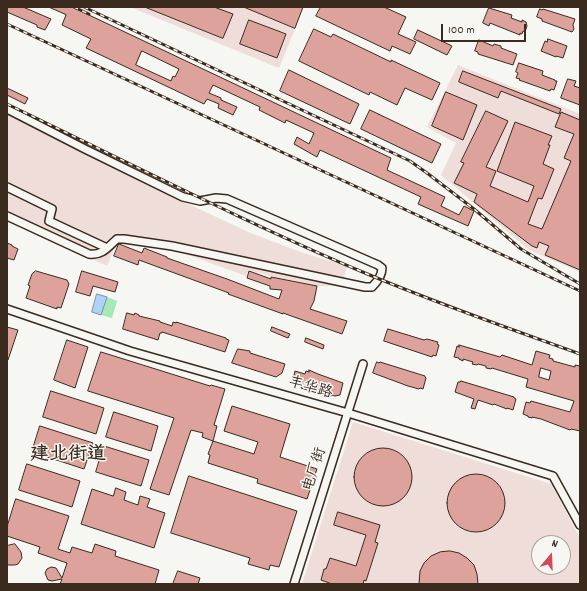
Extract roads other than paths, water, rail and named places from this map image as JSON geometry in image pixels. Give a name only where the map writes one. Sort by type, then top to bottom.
[{"type":"street","points":[[7,109],[85,150],[183,197],[200,201],[216,198],[233,201],[378,265],[382,268],[382,272],[376,284],[372,287],[364,287],[172,246],[117,238],[100,254],[88,254],[7,216]]},
{"type":"street","points":[[7,187],[52,209],[49,221],[107,248]]},
{"type":"street","name":"丰华路","points":[[7,309],[130,351],[348,413],[553,476],[580,525]]},
{"type":"street","name":"电厂街","points":[[294,584],[363,364]]},
{"type":"water","points":[[97,294],[107,297],[101,315],[92,312]]},
{"type":"railway","points":[[74,7],[89,14]]},
{"type":"railway","points":[[84,7],[410,161],[474,209],[521,249],[580,284]]},
{"type":"railway","points":[[7,24],[580,291]]},
{"type":"railway","points":[[7,104],[230,212],[365,273],[418,295],[580,354]]},
{"type":"district","name":"建北街道","points":[[68,456]]}]
